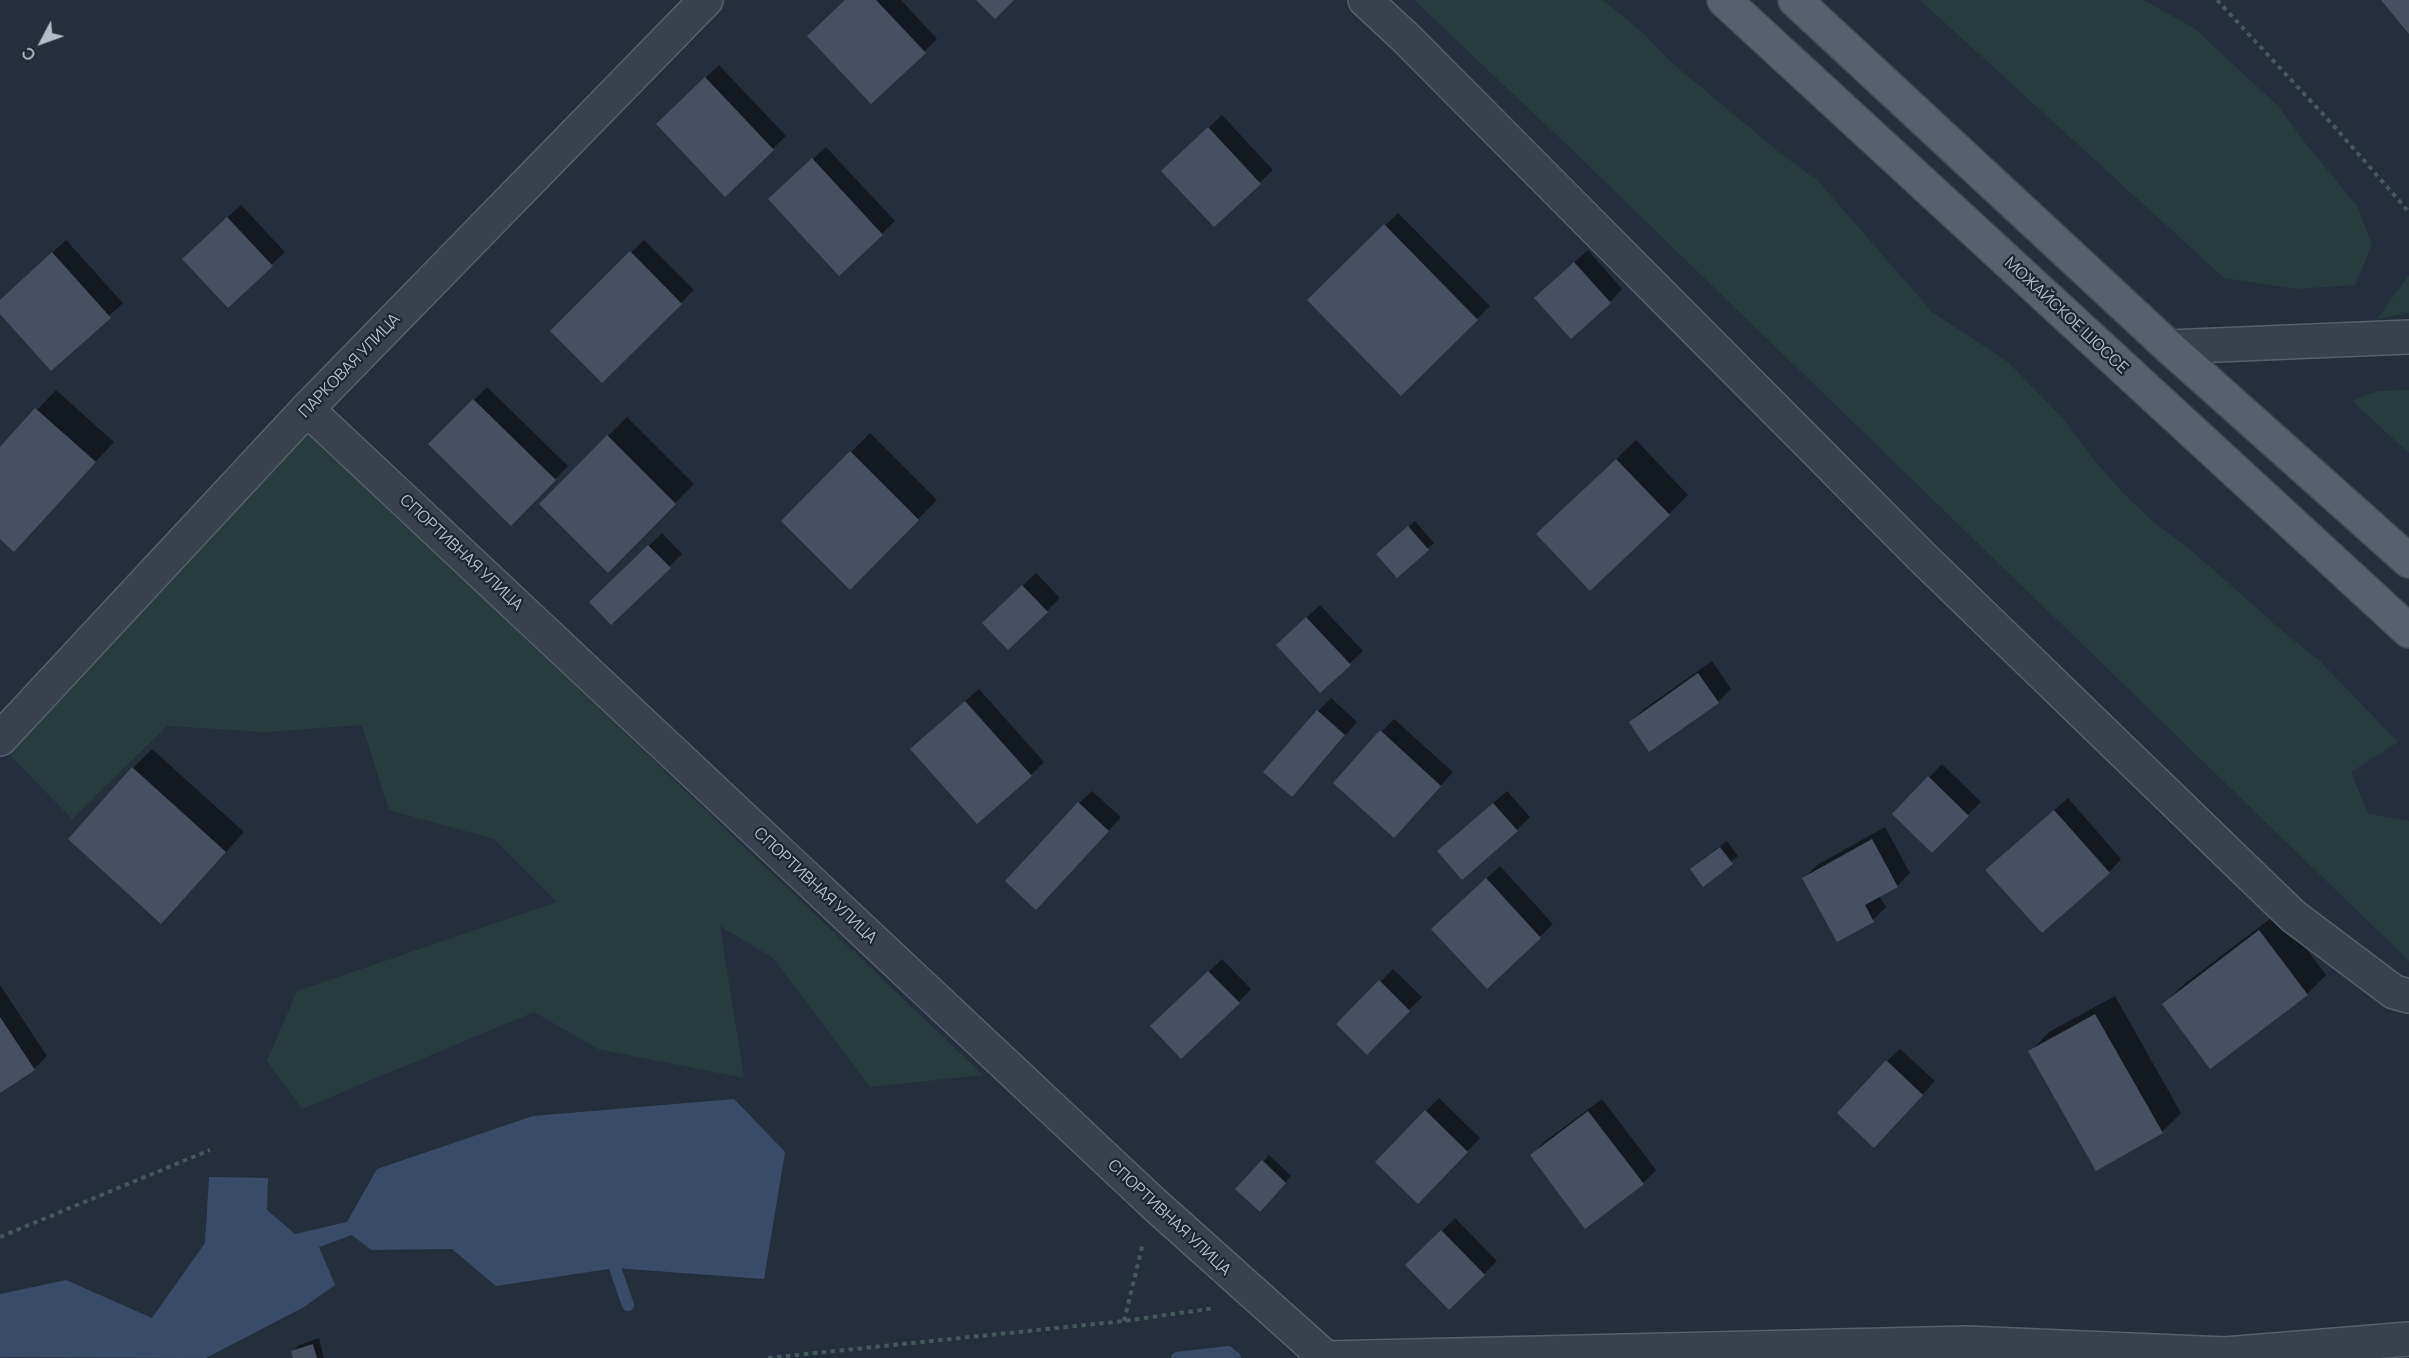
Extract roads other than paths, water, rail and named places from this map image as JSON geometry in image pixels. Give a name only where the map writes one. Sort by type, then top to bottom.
[{"type":"main road","name":"МОЖАЙСКОЕ ШОССЕ","points":[[1724,0],[2409,631]]},
{"type":"main road","points":[[1796,0],[2169,347],[2409,561]]},
{"type":"street","name":"ПАРКОВАЯ УЛИЦА","points":[[0,739],[308,409],[706,0]]},
{"type":"street","points":[[1365,0],[1405,37],[1923,558],[2293,916],[2394,992],[2409,996]]},
{"type":"street","points":[[2169,347],[2409,336]]},
{"type":"street","name":"СПОРТИВНАЯ УЛИЦА","points":[[308,409],[1153,1203],[1326,1358]]},
{"type":"street","points":[[1326,1358],[1967,1344],[2226,1356],[2409,1339]]},
{"type":"water","points":[[734,1099],[785,1152],[764,1279],[615,1268],[496,1286],[452,1249],[371,1250],[352,1235],[319,1247],[335,1285],[304,1307],[206,1358],[0,1357],[0,1294],[66,1280],[152,1318],[205,1243],[209,1177],[268,1178],[267,1210],[295,1234],[347,1222],[377,1169],[533,1116]]},
{"type":"waterway","points":[[615,1268],[628,1305]]},
{"type":"waterway","points":[[1177,1358],[1228,1352],[1235,1358]]}]
